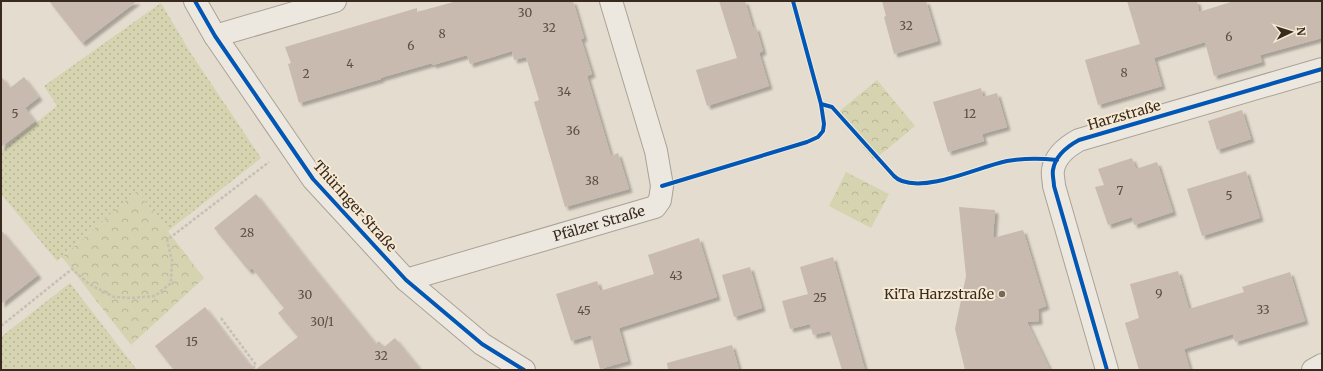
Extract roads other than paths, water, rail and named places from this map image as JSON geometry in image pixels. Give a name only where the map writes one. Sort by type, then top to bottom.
[{"type":"street","name":"Thüringer Straße","points":[[195,1],[215,36],[313,179],[406,280],[482,344],[524,370]]},
{"type":"street","points":[[215,36],[335,1]]},
{"type":"street","name":"Pfälzer Straße","points":[[406,280],[654,207],[660,200],[662,186],[656,151],[611,1]]},
{"type":"street","name":"Harzstraße","points":[[1107,370],[1054,186],[1052,171],[1057,160],[1067,147],[1079,140],[1322,69]]},
{"type":"place","name":"KiTa Harzstraße","points":[[1002,294]]}]
